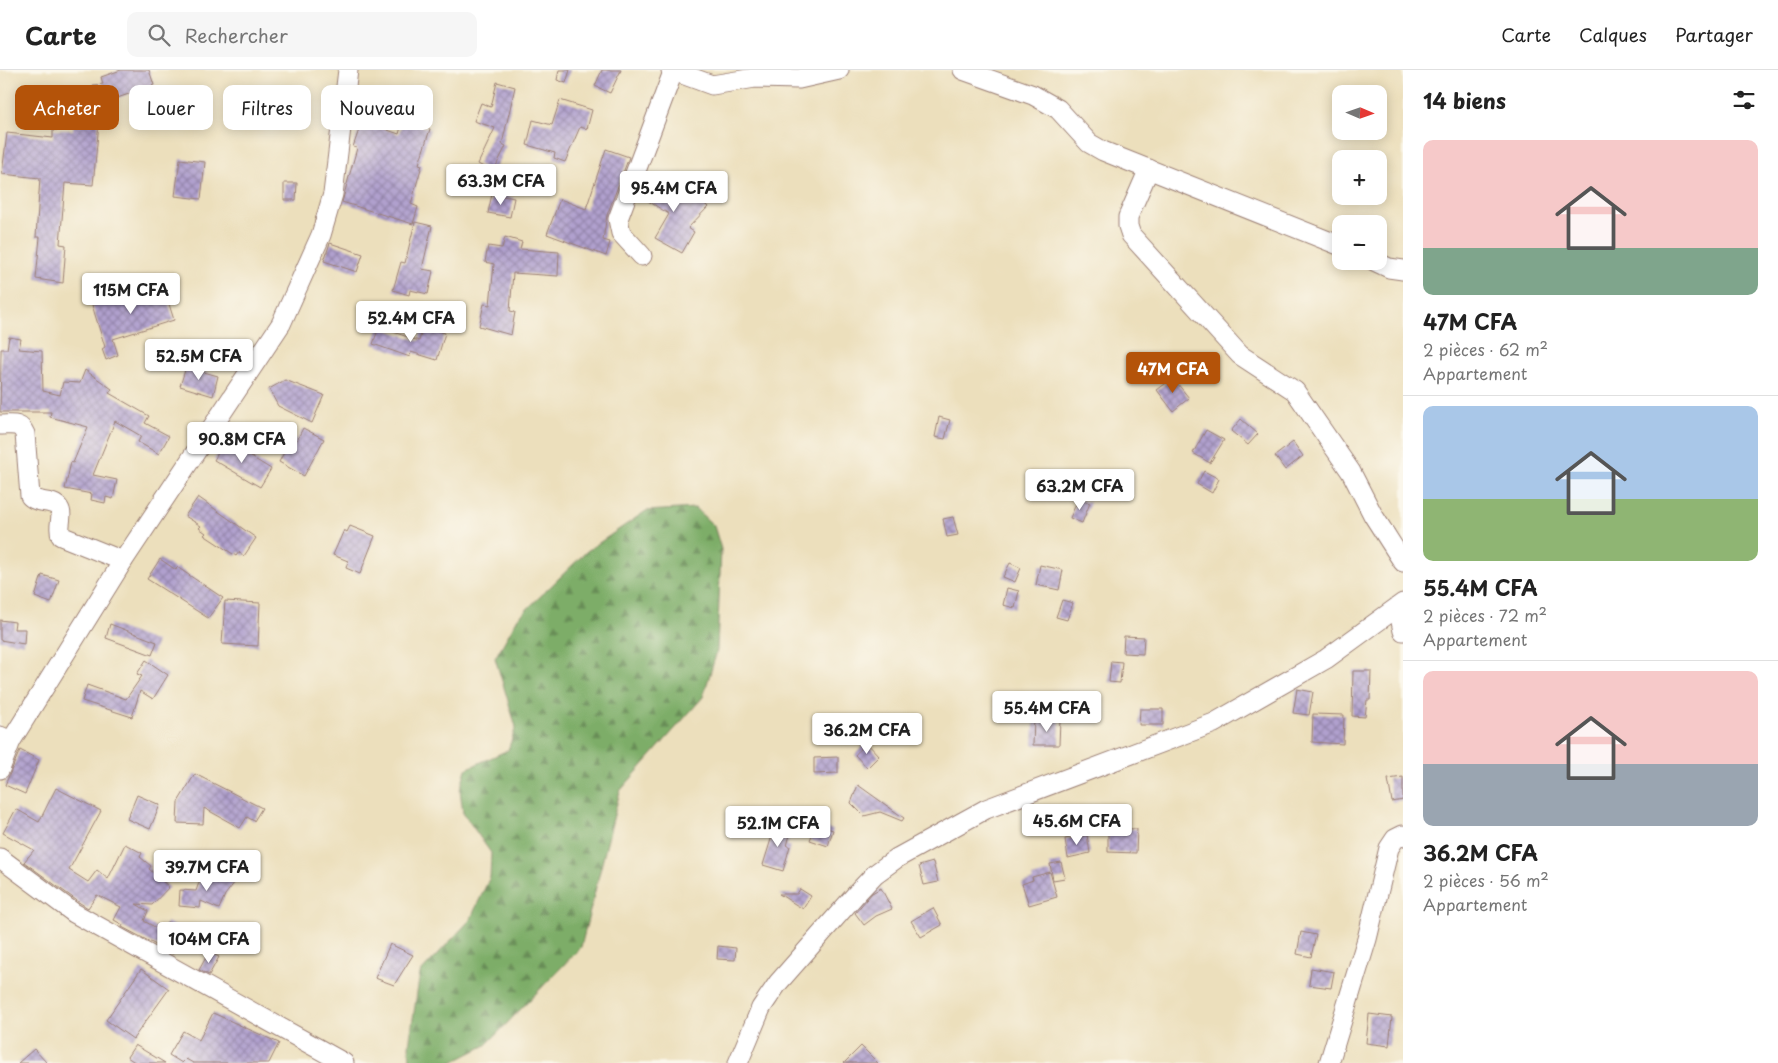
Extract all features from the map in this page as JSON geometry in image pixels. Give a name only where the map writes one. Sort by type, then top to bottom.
[{"type":"street","points":[[0,769],[6,738],[281,324],[304,278],[321,235],[332,194],[348,70]]},
{"type":"street","points":[[642,256],[621,233],[618,219],[672,71],[712,85],[755,78],[799,79],[839,70]]},
{"type":"street","points":[[963,70],[1041,100],[1058,109],[1089,143],[1332,242]]},
{"type":"street","points":[[1149,169],[1128,217],[1131,235],[1240,355],[1295,392],[1351,472],[1373,515],[1403,562]]},
{"type":"street","points":[[1387,267],[1403,270]]},
{"type":"street","points":[[0,425],[18,424],[22,427],[25,434],[30,496],[33,500],[54,504],[59,507],[61,511],[58,530],[61,536],[123,561]]},
{"type":"street","points":[[738,1063],[761,1008],[778,983],[875,874],[897,858],[986,809],[1214,723],[1326,659],[1400,605],[1403,631]]},
{"type":"street","points":[[1329,1063],[1367,939],[1389,848],[1395,839],[1403,835]]},
{"type":"street","points":[[0,858],[74,913],[344,1063]]},
{"type":"green space","points":[[695,508],[714,526],[721,549],[717,651],[703,697],[620,791],[581,947],[486,1045],[451,1063],[410,1063],[409,1045],[420,973],[470,920],[490,877],[491,853],[463,813],[460,790],[466,769],[508,750],[516,727],[495,658],[518,618],[587,551],[646,511]]},
{"type":"building","points":[[121,70],[149,70],[154,85],[129,85],[129,94],[119,97],[119,85],[93,85],[103,84],[101,77]]},
{"type":"building","points":[[559,70],[570,70],[566,83],[557,80]]},
{"type":"building","points":[[602,70],[621,70],[610,93],[595,86]]},
{"type":"building","points":[[497,82],[515,87],[502,144],[506,146],[493,172],[478,164],[495,128],[474,121],[481,103],[491,107]]},
{"type":"building","points":[[560,100],[592,110],[587,129],[580,127],[565,162],[554,158],[555,153],[527,145],[533,120],[552,125]]},
{"type":"building","points":[[53,130],[98,130],[93,185],[65,183],[60,244],[66,245],[63,283],[36,279],[40,237],[36,237],[40,178],[2,174],[7,133],[53,138]]},
{"type":"building","points":[[359,130],[388,130],[399,134],[400,130],[430,130],[419,164],[422,165],[411,204],[418,207],[413,224],[342,202],[357,148],[353,147]]},
{"type":"building","points":[[606,149],[629,157],[607,215],[603,240],[610,242],[606,256],[547,234],[560,199],[586,209]]},
{"type":"building","points":[[180,159],[205,162],[201,199],[175,196]]},
{"type":"building","points":[[651,177],[683,197],[690,190],[708,207],[688,228],[694,232],[682,253],[655,238],[669,214],[640,196]]},
{"type":"building","points":[[284,183],[297,183],[296,200],[284,200]]},
{"type":"building","points":[[492,194],[514,198],[510,217],[488,213]]},
{"type":"building","points":[[415,222],[432,226],[422,269],[433,271],[428,294],[410,290],[409,295],[393,290],[401,262],[405,263]]},
{"type":"building","points":[[505,237],[522,242],[520,249],[559,252],[558,276],[513,273],[510,311],[515,312],[511,335],[479,326],[484,304],[490,305],[494,264],[485,262],[488,246],[502,248]]},
{"type":"building","points":[[330,243],[363,254],[357,272],[324,261]]},
{"type":"building","points":[[162,282],[174,320],[113,339],[118,355],[106,360],[102,349],[105,347],[92,305]]},
{"type":"building","points":[[379,327],[419,341],[423,327],[445,333],[437,360],[411,352],[410,357],[373,344]]},
{"type":"building","points":[[9,337],[21,339],[19,349],[42,351],[43,391],[60,395],[63,382],[80,383],[85,370],[112,389],[109,393],[149,416],[145,423],[169,436],[159,454],[138,442],[141,436],[115,421],[93,475],[117,480],[113,499],[106,497],[105,503],[91,500],[92,494],[65,489],[71,462],[73,463],[88,427],[50,417],[51,412],[0,412],[1,349],[7,349]]},
{"type":"building","points":[[186,367],[218,376],[213,396],[180,386]]},
{"type":"building","points":[[1173,378],[1189,398],[1173,411],[1157,390]]},
{"type":"building","points":[[285,380],[324,395],[312,423],[278,406],[269,389]]},
{"type":"building","points":[[939,417],[950,420],[945,439],[935,437]]},
{"type":"building","points":[[1241,419],[1258,434],[1248,445],[1231,431]]},
{"type":"building","points":[[303,428],[324,439],[304,476],[279,462],[292,437],[297,440]]},
{"type":"building","points":[[1206,430],[1224,440],[1210,463],[1193,453]]},
{"type":"building","points":[[225,441],[271,469],[260,487],[214,460]]},
{"type":"building","points":[[1293,442],[1303,456],[1285,470],[1275,456]]},
{"type":"building","points":[[1204,471],[1219,479],[1212,493],[1197,484]]},
{"type":"building","points":[[198,497],[256,538],[244,556],[239,552],[236,556],[204,535],[206,533],[199,528],[201,526],[185,516]]},
{"type":"building","points":[[1078,499],[1090,503],[1082,523],[1070,518]]},
{"type":"building","points":[[953,517],[958,535],[947,537],[943,519]]},
{"type":"building","points":[[350,526],[375,536],[360,574],[346,568],[348,561],[333,555],[344,530],[347,532]]},
{"type":"building","points":[[160,559],[176,570],[177,567],[223,598],[208,618],[147,579]]},
{"type":"building","points":[[1010,563],[1021,568],[1015,582],[1003,577]]},
{"type":"building","points":[[1040,565],[1063,570],[1059,590],[1036,585]]},
{"type":"building","points":[[42,575],[59,580],[51,603],[35,597]]},
{"type":"building","points":[[1007,588],[1019,591],[1015,608],[1003,605]]},
{"type":"building","points":[[1062,600],[1073,603],[1067,620],[1056,617]]},
{"type":"building","points":[[225,601],[260,603],[258,646],[222,644]]},
{"type":"building","points":[[0,620],[15,622],[14,629],[25,629],[24,644],[0,640]]},
{"type":"building","points":[[110,624],[157,642],[152,655],[106,638]]},
{"type":"building","points":[[1124,636],[1144,637],[1143,654],[1123,653]]},
{"type":"building","points":[[146,660],[168,675],[153,699],[140,691],[132,717],[82,701],[87,685],[126,699],[142,676],[137,674]]},
{"type":"building","points":[[1111,661],[1122,662],[1120,683],[1109,682]]},
{"type":"building","points":[[1353,671],[1371,671],[1370,700],[1367,700],[1365,717],[1352,716]]},
{"type":"building","points":[[1297,689],[1313,692],[1309,715],[1293,713]]},
{"type":"building","points":[[1140,709],[1163,709],[1163,725],[1139,725]]},
{"type":"building","points":[[1313,714],[1344,715],[1343,744],[1312,742]]},
{"type":"building","points":[[1034,720],[1060,720],[1059,745],[1033,745]]},
{"type":"building","points":[[866,742],[879,756],[867,768],[855,755]]},
{"type":"building","points":[[20,750],[39,760],[25,794],[5,785]]},
{"type":"building","points":[[838,757],[838,773],[814,774],[814,758]]},
{"type":"building","points":[[195,774],[262,808],[254,821],[247,817],[240,828],[204,808],[203,824],[177,823],[178,802]]},
{"type":"building","points":[[1403,777],[1403,800],[1392,802],[1388,779]]},
{"type":"building","points":[[858,785],[904,818],[902,821],[880,812],[864,816],[851,803]]},
{"type":"building","points":[[56,788],[101,811],[69,870],[88,882],[97,870],[108,879],[125,844],[142,853],[140,857],[151,866],[149,869],[169,887],[152,905],[136,904],[148,911],[144,921],[162,931],[167,922],[185,932],[173,954],[122,927],[123,925],[114,920],[121,907],[97,895],[88,908],[80,903],[24,862],[34,850],[3,833],[16,809],[39,822]]},
{"type":"building","points":[[137,795],[160,805],[150,829],[127,819]]},
{"type":"building","points":[[776,823],[792,827],[787,846],[790,846],[783,871],[763,865]]},
{"type":"building","points":[[816,825],[833,830],[828,846],[810,840]]},
{"type":"building","points":[[1108,828],[1137,829],[1136,853],[1108,852]]},
{"type":"building","points":[[1087,835],[1090,853],[1068,858],[1065,839]]},
{"type":"building","points":[[933,862],[938,882],[924,885],[919,866]]},
{"type":"building","points":[[1061,862],[1065,878],[1053,880],[1050,864]]},
{"type":"building","points":[[203,871],[235,882],[225,895],[219,909],[201,901],[200,908],[179,906],[180,890],[196,891]]},
{"type":"building","points":[[1050,872],[1057,897],[1029,905],[1022,884],[1033,880],[1032,877]]},
{"type":"building","points":[[881,888],[892,909],[876,916],[864,925],[855,913],[872,893]]},
{"type":"building","points":[[800,889],[811,896],[803,909],[779,894],[797,894]]},
{"type":"building","points":[[933,908],[942,925],[921,937],[911,921]]},
{"type":"building","points":[[1301,932],[1316,935],[1311,957],[1297,954]]},
{"type":"building","points":[[390,944],[413,955],[394,985],[375,978]]},
{"type":"building","points":[[718,946],[736,948],[735,960],[717,959]]},
{"type":"building","points":[[209,952],[219,957],[209,975],[199,970]]},
{"type":"building","points":[[1311,968],[1334,972],[1331,988],[1309,985]]},
{"type":"building","points":[[141,969],[169,989],[133,1039],[106,1020]]},
{"type":"building","points":[[213,1013],[279,1043],[269,1063],[193,1063],[186,1059],[182,1063],[169,1055],[183,1031],[199,1040]]},
{"type":"building","points":[[1369,1014],[1392,1017],[1389,1046],[1366,1043]]},
{"type":"building","points":[[135,1045],[165,1063],[136,1063],[127,1057]]},
{"type":"building","points":[[861,1046],[878,1063],[844,1063]]},
{"type":"building","points":[[34,1049],[47,1063],[18,1063]]}]
